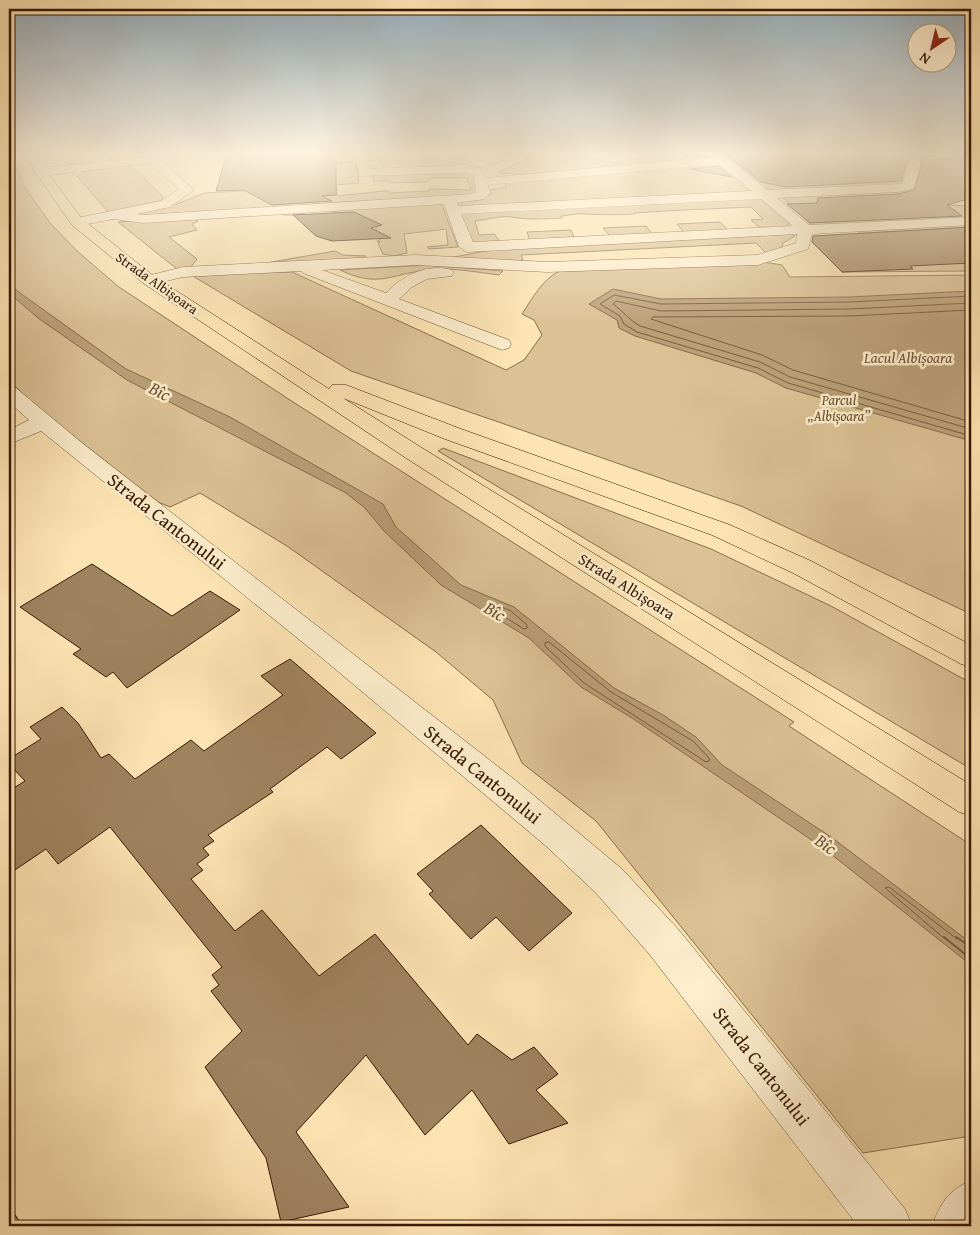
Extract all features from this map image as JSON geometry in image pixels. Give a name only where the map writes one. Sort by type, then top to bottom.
[{"type":"main road","name":"Strada Albișoara","points":[[70,211],[78,222],[149,280],[414,453],[971,802]]},
{"type":"main road","name":"Strada Albișoara","points":[[284,367],[466,439],[721,530],[802,567],[964,651]]},
{"type":"main road","points":[[414,453],[421,444],[428,442],[466,439]]},
{"type":"street","points":[[78,222],[135,211]]},
{"type":"street","points":[[115,215],[143,219],[326,211]]},
{"type":"street","points":[[452,211],[467,247],[971,221]]},
{"type":"street","points":[[784,211],[805,229]]},
{"type":"street","points":[[149,280],[183,272],[401,261],[547,268],[758,260],[803,246],[805,229]]},
{"type":"street","points":[[401,261],[418,256],[417,248]]},
{"type":"street","points":[[299,266],[502,344]]},
{"type":"street","points":[[388,301],[399,288],[418,276],[433,271],[518,281]]},
{"type":"street","name":"Strada Cantonului","points":[[9,392],[42,422],[464,758],[558,835],[609,882],[664,942],[888,1226]]},
{"type":"street","points":[[9,438],[42,422]]},
{"type":"street","points":[[956,1226],[971,1204]]},
{"type":"green space","points":[[9,211],[41,211],[51,224],[77,251],[119,287],[290,400],[794,722],[789,726],[971,845],[971,1136],[863,1153],[596,821],[522,763],[493,700],[436,652],[287,546],[200,493],[170,507],[158,502],[37,408],[9,380]]},
{"type":"green space","points":[[149,211],[231,211],[146,217],[131,215]]},
{"type":"green space","points":[[316,211],[444,211],[458,247],[429,249],[427,247],[448,245],[446,229],[404,234],[407,253],[394,256],[383,254],[378,243],[380,242],[377,241],[384,237],[376,231],[376,222],[363,217],[326,211],[288,215],[277,213]]},
{"type":"green space","points":[[458,211],[672,211],[635,214],[577,214],[549,219],[503,217],[475,221],[479,235],[494,234],[500,241],[473,245]]},
{"type":"green space","points":[[755,211],[777,211],[790,222],[785,228],[759,227],[751,220],[763,219]]},
{"type":"green space","points":[[796,211],[954,211],[958,213],[955,211],[971,211],[971,218],[812,226]]},
{"type":"green space","points":[[192,218],[198,221],[192,224],[197,230],[169,237],[197,259],[190,268],[177,269],[118,222]]},
{"type":"green space","points":[[720,222],[728,230],[684,232],[677,224]]},
{"type":"green space","points":[[971,224],[971,229],[862,235],[857,231]]},
{"type":"green space","points":[[646,226],[652,234],[611,237],[603,228]]},
{"type":"green space","points":[[571,230],[574,237],[530,241],[527,232]]},
{"type":"green space","points":[[791,234],[795,236],[783,243],[782,248],[767,254],[756,243],[521,255],[523,259],[515,264],[444,259],[490,250]]},
{"type":"green space","points":[[335,251],[343,255],[366,256],[364,258],[266,263]]},
{"type":"green space","name":"Parcul „Albișoara”","points":[[764,262],[782,265],[790,277],[971,275],[971,614],[741,506],[351,371],[191,275],[292,272],[506,370],[524,360],[542,335],[534,320],[522,314],[543,284],[560,271]]},
{"type":"green space","points":[[971,263],[971,271],[842,272],[907,264]]},
{"type":"green space","points":[[428,265],[503,271],[499,275],[463,270],[435,269],[374,279],[364,278],[340,270]]},
{"type":"green space","points":[[443,448],[711,549],[831,606],[971,683],[971,769],[438,451]]},
{"type":"water","name":"Bîc","points":[[9,285],[126,369],[230,417],[383,504],[396,527],[461,585],[514,607],[614,688],[663,715],[696,737],[722,765],[831,837],[971,943],[971,965],[822,847],[632,718],[581,687],[529,638],[441,585],[384,531],[365,508],[346,493],[127,380],[38,318],[9,293]]},
{"type":"water","name":"Lacul Albișoara","points":[[613,289],[661,299],[849,297],[971,291],[971,441],[786,388],[756,373],[635,336],[619,328],[617,320],[589,304]]},
{"type":"building","points":[[795,211],[955,211],[962,216],[810,223]]},
{"type":"building","points":[[354,212],[382,225],[371,228],[391,238],[332,241],[316,236],[293,215]]},
{"type":"building","points":[[971,227],[971,263],[910,266],[913,269],[842,272],[812,242],[813,236]]},
{"type":"building","points":[[92,564],[172,616],[210,591],[240,610],[127,688],[113,672],[106,677],[73,654],[81,649],[20,607]]},
{"type":"building","points":[[290,659],[376,733],[341,759],[327,747],[270,789],[273,792],[208,835],[214,841],[203,848],[209,855],[197,864],[203,870],[191,879],[235,931],[262,910],[319,976],[375,934],[468,1045],[477,1034],[512,1060],[534,1047],[558,1074],[536,1090],[568,1123],[509,1144],[472,1090],[425,1135],[366,1055],[296,1132],[349,1207],[281,1222],[266,1158],[205,1067],[242,1031],[211,991],[219,985],[212,975],[222,967],[110,827],[58,864],[46,849],[9,874],[9,791],[25,781],[9,764],[9,759],[41,739],[30,727],[62,707],[78,723],[101,758],[109,754],[135,779],[191,740],[204,751],[283,695],[261,676]]},
{"type":"building","points":[[481,825],[572,913],[529,951],[496,917],[471,939],[429,894],[433,891],[417,874]]},
{"type":"railway","points":[[9,1212],[18,1226]]}]
